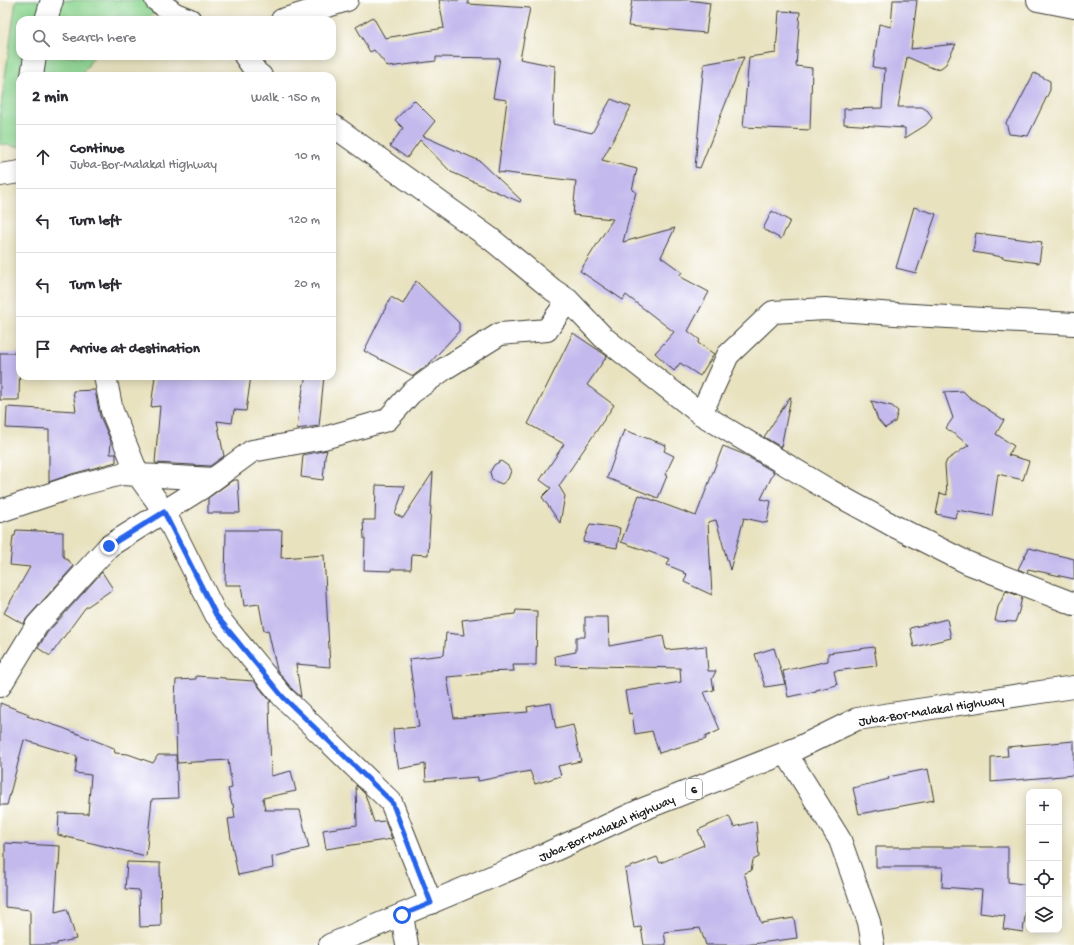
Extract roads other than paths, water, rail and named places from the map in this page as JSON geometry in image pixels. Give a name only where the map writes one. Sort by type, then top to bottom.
[{"type":"street","points":[[47,16],[52,0]]},
{"type":"street","points":[[156,0],[180,16]]},
{"type":"street","points":[[295,16],[347,0]]},
{"type":"street","points":[[1038,0],[1074,7]]},
{"type":"street","points":[[33,72],[34,60]]},
{"type":"street","points":[[248,60],[256,72]]},
{"type":"street","points":[[336,129],[491,239],[553,290],[568,300],[604,338],[701,414],[827,489],[892,525],[968,563],[1074,604]]},
{"type":"street","points":[[0,175],[16,173]]},
{"type":"street","points":[[0,686],[37,625],[109,546],[214,479],[252,451],[324,438],[387,420],[411,393],[444,369],[500,334],[547,330],[568,300]]},
{"type":"street","points":[[701,414],[728,355],[774,312],[825,309],[1074,324]]},
{"type":"street","points":[[106,380],[112,411],[138,475],[164,512],[216,615],[283,697],[392,802],[431,903]]},
{"type":"street","points":[[0,511],[75,486],[121,474],[214,479]]},
{"type":"street","name":"Juba-Bor-Malakal Highway","points":[[330,945],[546,854],[641,810],[798,748],[857,719],[1074,687]]},
{"type":"street","points":[[786,753],[840,840],[869,922],[873,945]]},
{"type":"street","points":[[402,915],[407,945]]}]
